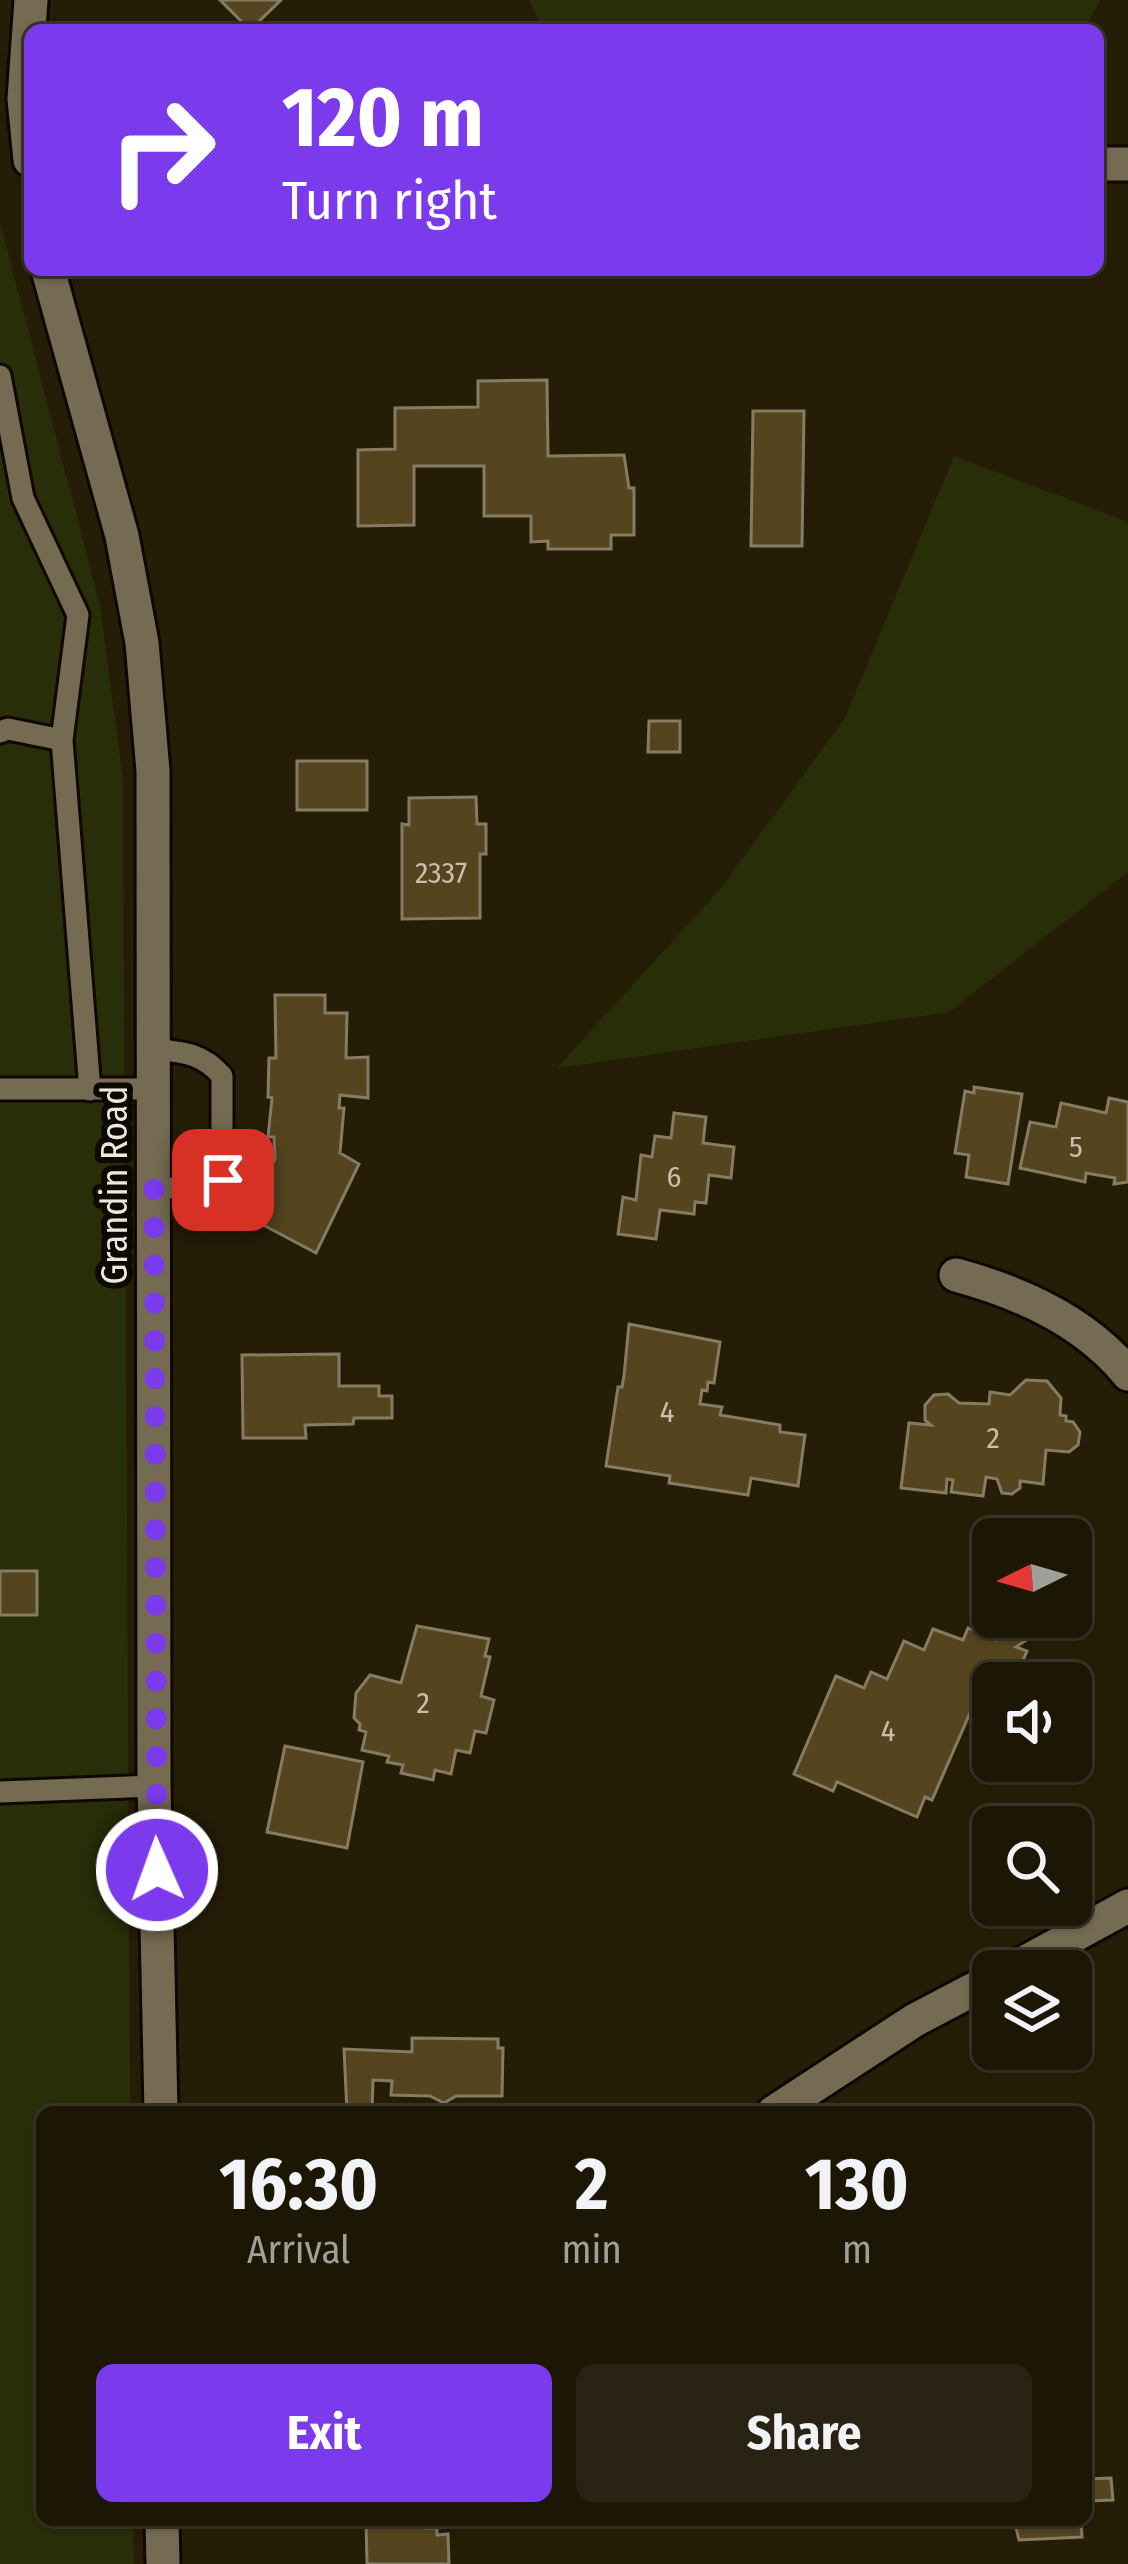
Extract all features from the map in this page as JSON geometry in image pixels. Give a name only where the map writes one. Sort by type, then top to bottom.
[{"type":"street","name":"Grandin Road","points":[[50,276],[122,536],[142,643],[153,771],[154,1786],[160,2106]]},
{"type":"street","points":[[956,1275],[1049,1310],[1089,1336],[1128,1373]]},
{"type":"street","points":[[1048,1950],[1128,1906]]},
{"type":"street","points":[[784,2106],[915,2020],[972,1990]]},
{"type":"street","points":[[162,2526],[163,2564]]},
{"type":"lane","points":[[0,376],[23,498],[78,615],[62,740],[90,1090]]},
{"type":"lane","points":[[0,732],[62,740]]},
{"type":"lane","points":[[153,1049],[188,1052],[208,1060],[222,1076],[223,1180],[196,1188],[154,1188]]},
{"type":"lane","points":[[0,1089],[153,1089]]},
{"type":"lane","points":[[0,1792],[154,1786]]},
{"type":"green space","points":[[529,0],[1100,0],[1087,24],[540,23]]},
{"type":"green space","points":[[0,222],[100,605],[123,780],[130,2106],[36,2106],[36,2526],[133,2526],[134,2564],[0,2564]]},
{"type":"green space","points":[[954,456],[1128,522],[1128,872],[949,1012],[557,1068],[721,888],[845,718]]},
{"type":"building","points":[[220,0],[281,0],[256,24],[244,24]]},
{"type":"building","points":[[547,380],[548,456],[624,455],[629,488],[634,488],[634,535],[611,535],[611,549],[548,549],[548,541],[531,542],[531,516],[484,516],[484,466],[414,466],[414,525],[358,526],[358,450],[395,449],[395,408],[478,407],[478,381]]},
{"type":"building","points":[[753,411],[804,411],[802,546],[751,546]]},
{"type":"building","points":[[649,721],[680,721],[680,752],[648,752]]},
{"type":"building","points":[[297,761],[367,761],[367,810],[297,810]]},
{"type":"building","points":[[476,797],[477,824],[486,824],[486,854],[480,854],[480,918],[402,919],[402,824],[409,825],[409,798]]},
{"type":"building","points":[[275,995],[325,995],[325,1013],[347,1013],[346,1058],[368,1057],[368,1098],[340,1095],[339,1108],[344,1108],[340,1153],[359,1164],[316,1253],[248,1217],[275,1159],[274,1137],[268,1137],[272,1098],[268,1097],[269,1058],[276,1058]]},
{"type":"building","points":[[974,1087],[1022,1094],[1008,1184],[966,1177],[969,1155],[955,1153],[965,1091],[974,1093]]},
{"type":"building","points":[[1109,1098],[1128,1102],[1128,1182],[1114,1184],[1115,1178],[1086,1173],[1085,1182],[1020,1168],[1030,1122],[1056,1127],[1061,1103],[1106,1113]]},
{"type":"building","points":[[674,1113],[706,1117],[703,1143],[734,1147],[731,1178],[709,1175],[706,1203],[695,1202],[694,1214],[660,1210],[656,1239],[618,1234],[623,1197],[636,1200],[641,1155],[652,1157],[655,1136],[671,1138]]},
{"type":"building","points":[[629,1324],[720,1342],[714,1383],[708,1382],[707,1391],[702,1390],[700,1404],[722,1407],[720,1415],[780,1425],[780,1432],[805,1435],[798,1486],[751,1478],[748,1495],[669,1483],[670,1476],[606,1466]]},
{"type":"building","points":[[339,1354],[339,1386],[379,1386],[379,1396],[392,1396],[392,1418],[305,1425],[306,1438],[243,1438],[242,1355]]},
{"type":"building","points":[[1026,1380],[1047,1381],[1061,1398],[1060,1415],[1080,1432],[1078,1445],[1069,1452],[1046,1450],[1043,1484],[1020,1481],[1020,1488],[1012,1494],[1002,1493],[997,1479],[986,1477],[983,1496],[951,1492],[953,1480],[947,1479],[946,1493],[901,1488],[909,1423],[931,1425],[925,1420],[925,1405],[934,1395],[948,1394],[959,1403],[989,1404],[990,1392],[1010,1395]]},
{"type":"building","points":[[0,1571],[37,1571],[37,1615],[0,1615]]},
{"type":"building","points":[[417,1626],[489,1639],[481,1696],[494,1700],[486,1733],[475,1731],[470,1753],[456,1750],[451,1774],[435,1770],[433,1780],[401,1773],[403,1765],[387,1762],[389,1756],[362,1750],[366,1732],[359,1730],[354,1718],[356,1693],[370,1675],[401,1683]]},
{"type":"building","points":[[968,1628],[972,1638],[1027,1638],[1016,1647],[1027,1651],[1022,1662],[972,1662],[972,1708],[932,1800],[925,1797],[917,1817],[837,1782],[833,1791],[794,1774],[836,1676],[864,1688],[871,1672],[887,1679],[904,1641],[924,1650],[933,1629],[963,1640]]},
{"type":"building","points":[[285,1746],[363,1762],[347,1848],[267,1832]]},
{"type":"building","points":[[412,2038],[498,2039],[498,2048],[503,2048],[502,2096],[456,2096],[444,2103],[430,2096],[391,2095],[392,2081],[373,2080],[372,2106],[347,2106],[344,2049],[412,2052]]},
{"type":"building","points":[[1111,2478],[1113,2500],[1092,2501],[1092,2479]]},
{"type":"building","points":[[366,2526],[426,2526],[437,2528],[437,2535],[448,2534],[449,2564],[367,2564]]},
{"type":"building","points":[[1016,2526],[1081,2526],[1082,2537],[1019,2540]]},
{"type":"route","points":[[157,1870],[154,1188],[196,1188],[223,1180]]}]
